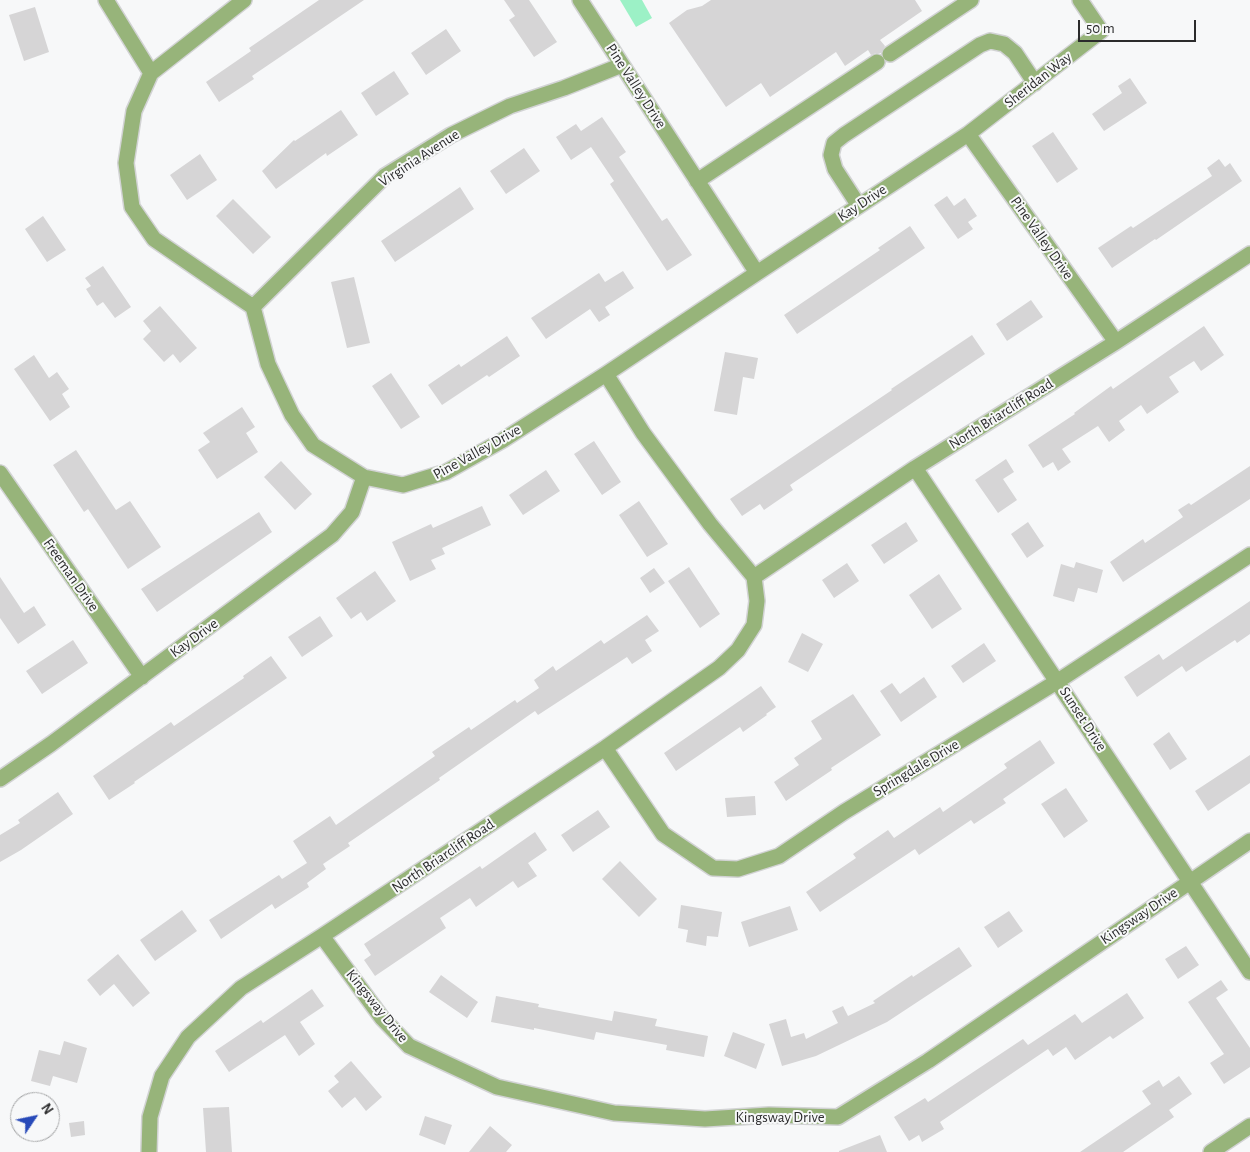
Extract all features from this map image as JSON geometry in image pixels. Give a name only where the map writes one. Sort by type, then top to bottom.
[{"type":"street","points":[[106,0],[151,74]]},
{"type":"street","points":[[244,0],[151,74],[134,111],[126,163],[132,207],[154,239],[253,307]]},
{"type":"street","name":"Pine Valley Drive","points":[[253,307],[268,364],[292,415],[313,445],[364,477],[403,485],[446,472],[503,440],[757,273],[580,0]]},
{"type":"street","points":[[890,54],[971,0]]},
{"type":"street","name":"Sheridan Way","points":[[968,134],[1101,31],[1080,0]]},
{"type":"street","points":[[859,206],[835,169],[831,155],[834,143],[844,135],[980,45],[990,41],[1004,44],[1015,53],[1035,83]]},
{"type":"street","points":[[697,181],[876,62]]},
{"type":"street","name":"Virginia Avenue","points":[[253,307],[386,176],[451,135],[510,106],[564,88],[622,65]]},
{"type":"street","name":"Pine Valley Drive","points":[[968,134],[1116,342]]},
{"type":"street","name":"Kay Drive","points":[[757,273],[968,134]]},
{"type":"street","name":"North Briarcliff Road","points":[[150,1152],[150,1117],[162,1076],[188,1037],[241,988],[605,748],[718,668],[738,650],[754,625],[757,601],[754,577],[915,468],[1116,342],[1250,254]]},
{"type":"street","points":[[606,374],[643,433],[704,516],[754,577]]},
{"type":"street","name":"Sunset Drive","points":[[915,468],[1250,972]]},
{"type":"street","name":"Freeman Drive","points":[[0,473],[142,677]]},
{"type":"street","name":"Kay Drive","points":[[0,779],[51,744],[332,535],[352,512],[364,477]]},
{"type":"street","name":"Springdale Drive","points":[[605,748],[663,834],[713,868],[738,869],[779,856],[844,812],[1058,681],[1250,555]]},
{"type":"street","name":"Kingsway Drive","points":[[322,936],[382,1018],[409,1046],[497,1087],[614,1113],[705,1119],[769,1115],[838,1117],[936,1056],[1250,841]]},
{"type":"street","points":[[1210,1152],[1250,1126]]},
{"type":"green space","points":[[620,0],[642,0],[652,18],[636,27]]},
{"type":"building","points":[[319,0],[364,0],[252,76],[254,79],[219,102],[206,82],[251,51],[249,48]]},
{"type":"building","points":[[504,0],[529,0],[557,42],[534,57],[509,20],[515,16]]},
{"type":"building","points":[[711,0],[915,0],[922,11],[880,40],[885,46],[881,53],[871,55],[868,50],[845,66],[836,52],[770,97],[761,83],[726,107],[669,23],[687,10],[702,6]]},
{"type":"building","points":[[35,7],[49,52],[24,61],[9,15]]},
{"type":"building","points":[[446,29],[461,51],[426,75],[411,53]]},
{"type":"building","points":[[394,71],[409,94],[376,116],[361,93]]},
{"type":"building","points":[[1130,78],[1147,103],[1104,131],[1092,114],[1122,93],[1118,86]]},
{"type":"building","points":[[341,110],[358,135],[327,156],[326,153],[276,189],[262,171],[294,140]]},
{"type":"building","points":[[602,117],[626,152],[619,157],[662,221],[667,218],[692,255],[667,271],[610,184],[614,181],[591,147],[571,160],[556,137],[576,124],[581,131]]},
{"type":"building","points":[[1053,132],[1078,169],[1057,183],[1032,146]]},
{"type":"building","points":[[524,148],[540,171],[506,194],[490,171]]},
{"type":"building","points":[[200,154],[217,180],[187,200],[170,175]]},
{"type":"building","points":[[1219,159],[1225,167],[1230,163],[1242,181],[1112,268],[1098,248],[1131,226],[1133,228],[1212,176],[1207,168]]},
{"type":"building","points":[[460,187],[474,209],[395,262],[381,241]]},
{"type":"building","points":[[947,196],[954,206],[965,198],[977,216],[968,222],[973,229],[958,239],[934,205]]},
{"type":"building","points":[[233,199],[271,237],[253,254],[216,216]]},
{"type":"building","points":[[43,216],[66,250],[47,262],[25,229]]},
{"type":"building","points":[[910,226],[925,248],[797,334],[784,315],[880,250],[878,248]]},
{"type":"building","points":[[103,266],[131,307],[115,318],[103,302],[97,306],[86,289],[91,286],[85,278]]},
{"type":"building","points":[[623,271],[634,288],[605,307],[610,315],[599,322],[590,309],[546,339],[531,318],[599,273],[605,282]]},
{"type":"building","points":[[354,277],[370,343],[347,348],[331,282]]},
{"type":"building","points":[[1031,300],[1043,317],[1007,341],[996,324]]},
{"type":"building","points":[[160,306],[197,348],[180,363],[173,354],[164,362],[143,339],[151,331],[143,321]]},
{"type":"building","points":[[1204,326],[1224,355],[1201,371],[1194,361],[1169,377],[1179,392],[1147,414],[1141,405],[1119,421],[1125,430],[1109,442],[1098,426],[1062,449],[1071,462],[1058,471],[1053,462],[1043,468],[1028,445],[1075,414],[1111,386],[1113,389]]},
{"type":"building","points":[[972,335],[985,354],[790,485],[793,490],[764,510],[760,504],[742,516],[730,499]]},
{"type":"building","points":[[507,336],[520,356],[442,405],[428,385],[459,364],[461,367]]},
{"type":"building","points":[[725,352],[758,358],[754,379],[743,377],[737,415],[714,411]]},
{"type":"building","points":[[34,355],[49,378],[57,372],[69,389],[62,394],[70,407],[50,421],[14,369]]},
{"type":"building","points":[[391,373],[420,417],[401,429],[372,386]]},
{"type":"building","points":[[242,407],[255,427],[246,433],[258,452],[217,479],[198,450],[210,442],[203,433]]},
{"type":"building","points":[[594,441],[621,482],[602,495],[574,454]]},
{"type":"building","points":[[76,450],[116,510],[130,501],[161,547],[128,569],[88,509],[84,512],[53,465]]},
{"type":"building","points":[[1006,459],[1014,472],[1003,479],[1017,500],[998,513],[975,480]]},
{"type":"building","points":[[281,461],[312,494],[295,510],[264,477]]},
{"type":"building","points":[[1250,466],[1250,499],[1123,582],[1110,562],[1143,539],[1145,543],[1183,517],[1178,510],[1189,503],[1191,505]]},
{"type":"building","points":[[546,470],[560,491],[523,515],[509,495]]},
{"type":"building","points":[[639,501],[668,544],[647,557],[619,515]]},
{"type":"building","points":[[482,506],[491,525],[442,548],[445,554],[431,560],[436,569],[410,581],[392,542],[431,524],[433,528]]},
{"type":"building","points":[[259,512],[272,532],[157,612],[141,589]]},
{"type":"building","points":[[906,522],[918,541],[884,564],[871,545]]},
{"type":"building","points":[[1028,522],[1044,546],[1027,558],[1011,534]]},
{"type":"building","points":[[1076,562],[1103,570],[1097,593],[1078,588],[1074,602],[1053,596],[1061,564],[1074,568]]},
{"type":"building","points":[[847,563],[859,581],[834,598],[822,580]]},
{"type":"building","points":[[689,567],[720,614],[700,628],[668,581]]},
{"type":"building","points":[[654,568],[665,583],[650,593],[640,578]]},
{"type":"building","points":[[375,571],[396,601],[367,621],[361,612],[351,619],[336,598]]},
{"type":"building","points":[[939,574],[962,609],[932,629],[909,595]]},
{"type":"building","points":[[0,577],[24,613],[34,606],[46,625],[18,644],[0,618]]},
{"type":"building","points":[[1250,601],[1250,634],[1237,643],[1235,640],[1186,672],[1182,666],[1137,697],[1124,677],[1159,654],[1163,660]]},
{"type":"building","points":[[647,615],[659,631],[645,640],[652,651],[632,664],[627,657],[538,715],[535,711],[439,778],[440,780],[348,843],[350,846],[323,864],[326,869],[307,883],[309,887],[275,909],[272,904],[221,939],[209,920],[279,875],[282,879],[307,863],[293,841],[330,816],[336,825],[435,756],[432,752],[469,727],[471,730],[515,700],[517,703],[539,688],[534,680],[553,666],[556,671],[601,640],[604,644]]},
{"type":"building","points":[[320,616],[333,636],[302,657],[288,637]]},
{"type":"building","points":[[802,633],[823,644],[808,672],[788,662]]},
{"type":"building","points":[[73,640],[88,663],[42,694],[26,671]]},
{"type":"building","points":[[984,643],[996,661],[963,683],[951,666]]},
{"type":"building","points":[[271,656],[287,678],[109,800],[93,776],[171,722],[174,726],[244,678],[243,676]]},
{"type":"building","points":[[924,677],[937,697],[901,722],[880,691],[892,683],[900,694]]},
{"type":"building","points":[[761,686],[776,707],[743,732],[740,727],[676,771],[664,753]]},
{"type":"building","points":[[853,694],[881,735],[786,801],[774,782],[799,765],[794,758],[822,739],[811,721]]},
{"type":"building","points":[[1169,732],[1187,759],[1170,770],[1153,744]]},
{"type":"building","points":[[1040,740],[1055,763],[1003,799],[1006,803],[974,824],[971,820],[919,855],[915,849],[820,912],[806,892],[856,858],[853,854],[888,830],[894,838],[940,807],[943,812],[1007,768],[1004,764]]},
{"type":"building","points":[[1250,755],[1250,783],[1208,811],[1195,791]]},
{"type":"building","points":[[1066,788],[1088,821],[1064,838],[1041,804]]},
{"type":"building","points":[[58,792],[73,814],[21,850],[0,862],[0,835],[20,823],[18,820]]},
{"type":"building","points":[[755,796],[756,815],[727,817],[725,798]]},
{"type":"building","points":[[598,810],[610,827],[573,852],[561,835]]},
{"type":"building","points":[[535,832],[547,850],[528,863],[537,876],[518,888],[513,881],[476,907],[470,898],[440,918],[446,928],[375,976],[364,960],[371,955],[364,944],[480,866],[482,869]]},
{"type":"building","points":[[620,861],[657,899],[639,917],[602,879]]},
{"type":"building","points":[[681,905],[722,912],[718,937],[707,936],[706,946],[686,942],[688,930],[678,928]]},
{"type":"building","points":[[790,906],[798,930],[749,947],[741,922]]},
{"type":"building","points":[[182,910],[197,931],[155,961],[140,940]]},
{"type":"building","points":[[1009,911],[1023,931],[998,948],[984,927]]},
{"type":"building","points":[[1186,946],[1199,965],[1178,979],[1165,959]]},
{"type":"building","points":[[959,947],[972,966],[887,1022],[816,1056],[782,1066],[769,1024],[786,1019],[791,1037],[804,1033],[806,1039],[838,1023],[832,1011],[843,1006],[848,1016],[875,1003],[873,1001]]},
{"type":"building","points":[[118,954],[150,993],[133,1007],[114,984],[100,996],[87,980]]},
{"type":"building","points":[[441,975],[478,1002],[467,1018],[429,992]]},
{"type":"building","points":[[1221,980],[1228,990],[1216,998],[1250,1048],[1250,1067],[1224,1084],[1210,1063],[1224,1054],[1188,1002]]},
{"type":"building","points":[[312,989],[324,1006],[300,1022],[315,1044],[299,1056],[285,1035],[229,1072],[215,1051],[261,1020],[263,1023]]},
{"type":"building","points":[[1127,993],[1144,1018],[1113,1039],[1110,1036],[1075,1060],[1066,1047],[1053,1056],[1048,1049],[940,1122],[944,1129],[922,1142],[919,1135],[909,1141],[894,1117],[925,1098],[928,1102],[1023,1039],[1028,1045],[1075,1014],[1082,1023]]},
{"type":"building","points":[[496,996],[539,1004],[538,1007],[612,1021],[614,1011],[657,1019],[655,1026],[708,1036],[704,1057],[666,1050],[667,1045],[596,1032],[594,1040],[491,1022]]},
{"type":"building","points":[[733,1032],[765,1044],[756,1069],[724,1056]]},
{"type":"building","points":[[64,1041],[87,1048],[77,1083],[53,1076],[50,1086],[31,1081],[39,1050],[60,1055]]},
{"type":"building","points":[[351,1061],[382,1097],[366,1111],[355,1097],[342,1108],[328,1091],[339,1082],[334,1076]]},
{"type":"building","points":[[1179,1076],[1192,1094],[1169,1110],[1174,1117],[1123,1152],[1080,1152],[1151,1104],[1142,1091],[1159,1080],[1163,1087]]},
{"type":"building","points":[[229,1107],[232,1152],[206,1152],[203,1108]]},
{"type":"building","points":[[425,1116],[452,1125],[445,1145],[419,1135]]},
{"type":"building","points":[[84,1121],[85,1135],[71,1137],[69,1123]]},
{"type":"building","points":[[490,1126],[512,1145],[506,1152],[469,1152]]},
{"type":"building","points":[[880,1135],[887,1152],[839,1152],[839,1151]]}]
